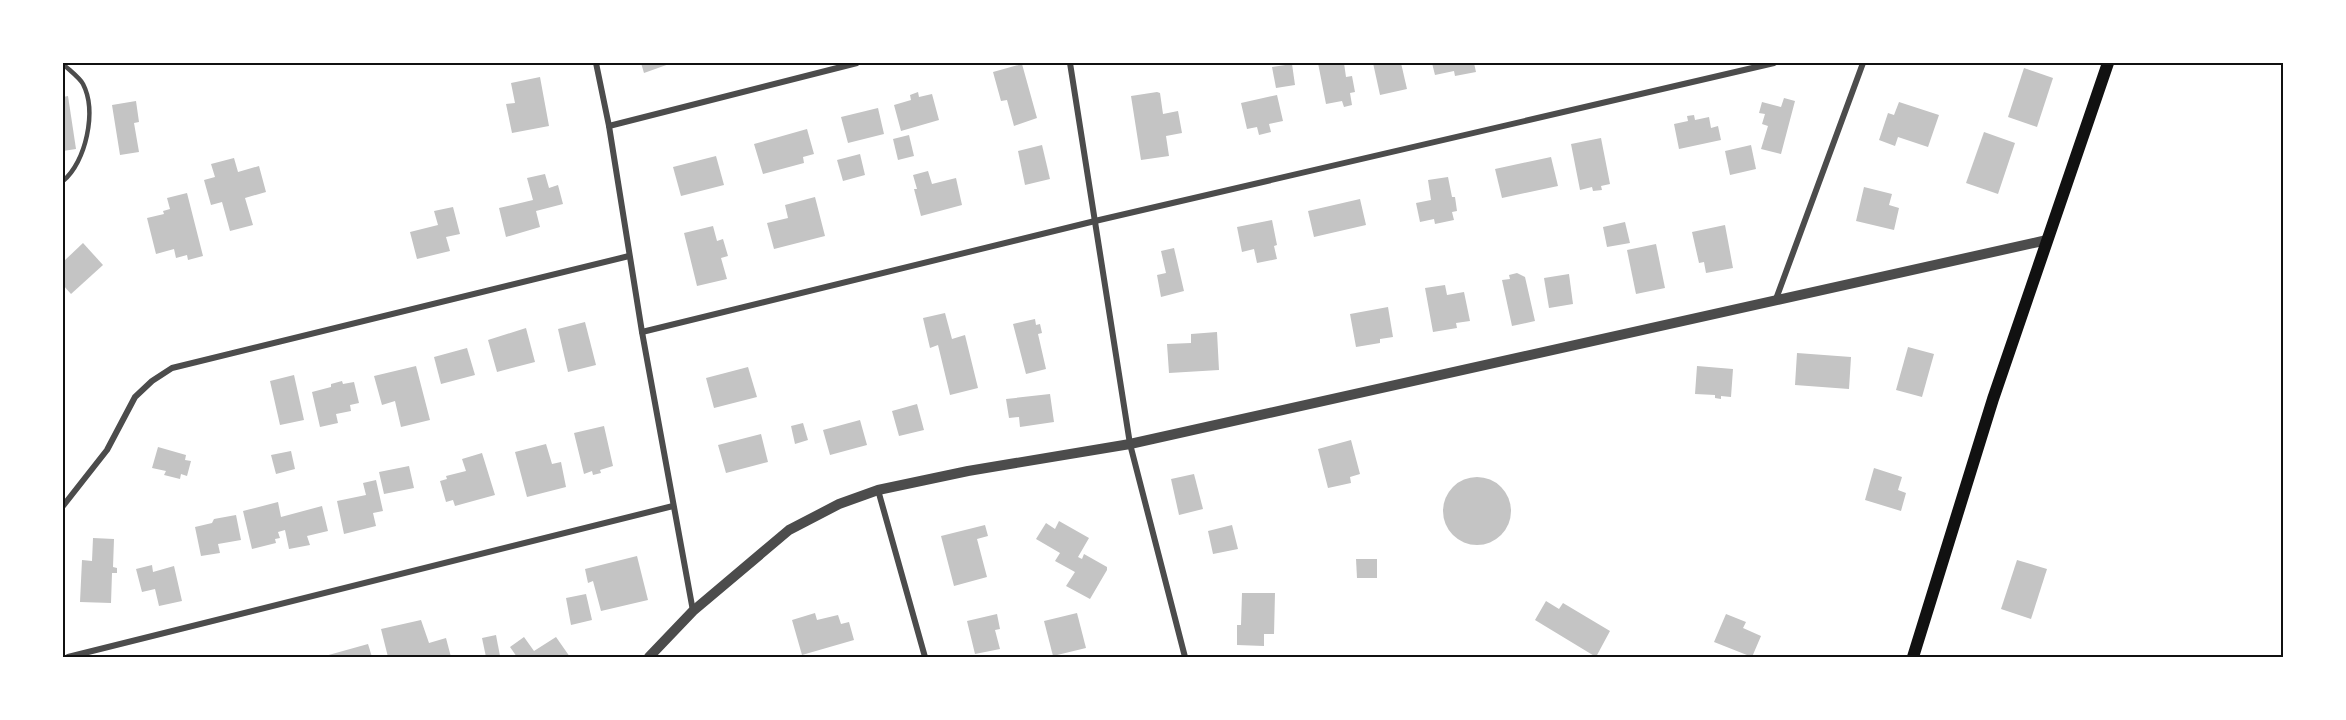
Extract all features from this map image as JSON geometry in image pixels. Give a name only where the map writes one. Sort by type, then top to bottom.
[{"type":"main road","points":[[1913,657],[1972,462],[2108,63]]},
{"type":"street","points":[[596,63],[609,126],[672,506],[693,610]]},
{"type":"street","points":[[609,126],[857,63]]},
{"type":"street","points":[[1070,63],[1130,444],[1185,657]]},
{"type":"street","points":[[642,332],[1095,221],[1774,63]]},
{"type":"street","points":[[1776,299],[1863,63]]},
{"type":"street","points":[[649,657],[693,610],[789,530],[839,504],[878,490],[968,471],[1130,444],[2047,240]]},
{"type":"street","points":[[63,506],[107,450],[135,397],[152,381],[172,368],[629,256]]},
{"type":"street","points":[[878,490],[925,657]]},
{"type":"street","points":[[68,657],[672,506]]},
{"type":"lane","points":[[63,64],[82,82],[90,106],[90,126],[79,160],[63,182]]},
{"type":"building","points":[[641,63],[672,63],[644,73]]},
{"type":"building","points":[[1318,63],[1344,63],[1346,77],[1352,76],[1355,92],[1350,93],[1352,105],[1344,107],[1342,101],[1326,104]]},
{"type":"building","points":[[1373,63],[1401,63],[1407,89],[1380,95]]},
{"type":"building","points":[[1432,63],[1474,63],[1476,72],[1455,76],[1454,71],[1435,75]]},
{"type":"building","points":[[1022,64],[1037,118],[1014,126],[1007,100],[1001,101],[993,72]]},
{"type":"building","points":[[1292,64],[1295,85],[1276,88],[1272,67]]},
{"type":"building","points":[[2024,68],[2053,78],[2037,127],[2008,117]]},
{"type":"building","points":[[540,77],[549,126],[512,133],[506,104],[515,103],[511,83]]},
{"type":"building","points":[[918,92],[919,97],[932,94],[939,120],[901,131],[894,105],[911,100],[910,95]]},
{"type":"building","points":[[1160,93],[1163,114],[1178,111],[1182,133],[1166,136],[1169,156],[1141,160],[1131,96]]},
{"type":"building","points":[[1277,95],[1283,121],[1269,124],[1271,132],[1259,135],[1257,127],[1247,129],[1241,103]]},
{"type":"building","points":[[68,96],[76,149],[63,151],[63,97]]},
{"type":"building","points":[[1784,98],[1795,101],[1781,154],[1761,149],[1768,126],[1762,124],[1765,114],[1759,113],[1762,102],[1781,107]]},
{"type":"building","points":[[136,101],[139,122],[134,123],[139,152],[120,155],[112,105]]},
{"type":"building","points":[[1899,102],[1939,115],[1928,147],[1898,137],[1895,146],[1879,140],[1888,113],[1894,115]]},
{"type":"building","points":[[878,108],[884,134],[848,143],[841,117]]},
{"type":"building","points":[[1694,115],[1695,120],[1709,117],[1711,128],[1718,126],[1721,140],[1679,149],[1674,124],[1688,121],[1687,116]]},
{"type":"building","points":[[807,129],[814,154],[803,157],[804,163],[763,174],[754,144]]},
{"type":"building","points":[[1984,132],[2015,143],[1998,194],[1966,183]]},
{"type":"building","points":[[909,135],[914,156],[898,160],[893,139]]},
{"type":"building","points":[[1601,138],[1610,184],[1601,186],[1602,190],[1593,191],[1592,187],[1580,190],[1571,144]]},
{"type":"building","points":[[1042,145],[1050,179],[1025,185],[1018,151]]},
{"type":"building","points":[[1751,145],[1756,169],[1730,175],[1725,151]]},
{"type":"building","points":[[860,154],[865,175],[843,181],[837,160]]},
{"type":"building","points":[[716,156],[724,185],[681,196],[673,167]]},
{"type":"building","points":[[1551,157],[1558,186],[1502,198],[1495,169]]},
{"type":"building","points":[[234,158],[238,172],[259,166],[266,192],[245,198],[253,225],[230,231],[222,202],[211,205],[204,180],[215,177],[211,164]]},
{"type":"building","points":[[928,171],[932,184],[956,178],[962,205],[921,216],[913,175]]},
{"type":"building","points":[[545,174],[549,188],[558,185],[563,204],[536,211],[540,227],[506,237],[499,208],[533,200],[527,178]]},
{"type":"building","points":[[1448,177],[1457,211],[1452,212],[1454,220],[1435,224],[1434,219],[1420,222],[1416,203],[1431,200],[1428,180]]},
{"type":"building","points":[[1864,187],[1892,194],[1889,205],[1899,208],[1894,230],[1856,221]]},
{"type":"building","points":[[187,193],[203,256],[188,260],[187,255],[176,258],[174,249],[156,254],[147,218],[164,214],[163,211],[170,209],[167,198]]},
{"type":"building","points":[[815,197],[825,236],[774,249],[767,223],[788,218],[785,205]]},
{"type":"building","points":[[1360,199],[1366,225],[1314,237],[1308,211]]},
{"type":"building","points":[[453,207],[460,234],[446,237],[450,251],[417,259],[410,232],[438,225],[434,211]]},
{"type":"building","points":[[1272,220],[1277,259],[1257,263],[1254,249],[1242,252],[1237,227]]},
{"type":"building","points":[[1625,222],[1630,243],[1607,247],[1603,227]]},
{"type":"building","points":[[1725,225],[1733,268],[1706,273],[1704,262],[1699,263],[1692,232]]},
{"type":"building","points":[[713,226],[717,241],[723,239],[728,256],[721,258],[727,279],[697,286],[684,233]]},
{"type":"building","points":[[83,243],[103,265],[71,294],[63,285],[63,262]]},
{"type":"building","points":[[1656,244],[1665,288],[1636,294],[1627,250]]},
{"type":"building","points":[[1174,248],[1184,291],[1161,297],[1157,275],[1166,273],[1161,251]]},
{"type":"building","points":[[1517,273],[1525,277],[1535,321],[1512,326],[1502,280],[1510,279],[1509,275]]},
{"type":"building","points":[[1569,274],[1573,304],[1549,308],[1544,278]]},
{"type":"building","points":[[1445,285],[1447,295],[1464,292],[1470,321],[1456,323],[1457,328],[1433,332],[1425,288]]},
{"type":"building","points":[[1388,307],[1393,337],[1380,339],[1380,343],[1356,347],[1350,314]]},
{"type":"building","points":[[945,313],[952,339],[965,335],[978,388],[950,395],[938,345],[930,348],[923,318]]},
{"type":"building","points":[[1035,319],[1036,325],[1040,324],[1042,333],[1038,334],[1046,369],[1026,374],[1013,324]]},
{"type":"building","points":[[585,322],[596,365],[568,372],[558,329]]},
{"type":"building","points":[[526,328],[535,362],[497,372],[488,340]]},
{"type":"building","points":[[1217,332],[1219,370],[1169,373],[1167,344],[1191,343],[1191,334]]},
{"type":"building","points":[[1908,347],[1934,354],[1922,397],[1896,390]]},
{"type":"building","points":[[467,348],[475,375],[441,384],[434,357]]},
{"type":"building","points":[[1797,353],[1851,357],[1849,389],[1795,385]]},
{"type":"building","points":[[416,366],[430,420],[401,427],[395,401],[382,405],[374,376]]},
{"type":"building","points":[[1697,366],[1733,369],[1731,397],[1721,396],[1721,399],[1715,398],[1715,395],[1695,394]]},
{"type":"building","points":[[748,367],[757,397],[714,408],[706,378]]},
{"type":"building","points":[[294,375],[304,420],[280,425],[270,381]]},
{"type":"building","points":[[342,381],[343,384],[354,382],[359,403],[350,405],[351,411],[336,414],[338,423],[320,427],[312,392],[331,387],[331,384]]},
{"type":"building","points":[[1050,394],[1054,422],[1020,427],[1019,417],[1009,418],[1006,399]]},
{"type":"building","points":[[917,404],[924,430],[899,436],[892,411]]},
{"type":"building","points":[[860,420],[867,445],[830,455],[823,430]]},
{"type":"building","points":[[803,423],[808,440],[795,444],[791,426]]},
{"type":"building","points":[[604,426],[613,466],[600,470],[601,473],[593,475],[592,471],[584,474],[574,433]]},
{"type":"building","points":[[761,434],[768,462],[726,473],[718,445]]},
{"type":"building","points":[[1351,440],[1360,474],[1350,477],[1351,483],[1328,488],[1318,449]]},
{"type":"building","points":[[546,444],[552,464],[561,462],[566,487],[527,497],[515,452]]},
{"type":"building","points":[[158,447],[186,455],[185,460],[191,461],[187,476],[181,474],[180,479],[164,475],[166,471],[152,468]]},
{"type":"building","points":[[291,451],[295,469],[276,474],[271,455]]},
{"type":"building","points":[[482,453],[495,495],[455,506],[453,500],[446,502],[440,481],[447,479],[446,476],[466,471],[462,459]]},
{"type":"building","points":[[409,466],[414,488],[384,494],[379,472]]},
{"type":"building","points":[[1874,468],[1902,477],[1898,490],[1906,493],[1901,511],[1865,500]]},
{"type":"building","points":[[1194,474],[1203,509],[1179,515],[1171,479]]},
{"type":"building","points":[[1477,477],[1490,480],[1501,487],[1508,498],[1511,511],[1508,524],[1501,535],[1490,542],[1477,545],[1464,542],[1453,535],[1446,524],[1443,511],[1446,498],[1453,487],[1464,480]]},
{"type":"building","points":[[376,480],[383,511],[373,513],[376,526],[344,534],[337,501],[366,495],[363,483]]},
{"type":"building","points":[[278,502],[281,517],[322,506],[328,531],[307,536],[310,545],[289,549],[285,530],[278,532],[280,538],[275,539],[276,543],[252,549],[243,511]]},
{"type":"building","points":[[236,515],[241,540],[218,544],[220,553],[201,556],[195,527],[212,523],[214,519]]},
{"type":"building","points":[[1059,521],[1089,538],[1078,557],[1082,559],[1084,554],[1107,567],[1090,599],[1066,586],[1075,572],[1055,561],[1060,553],[1036,539],[1046,523],[1055,529]]},
{"type":"building","points":[[985,525],[988,536],[977,539],[987,577],[954,586],[941,536]]},
{"type":"building","points":[[1232,525],[1238,549],[1213,554],[1208,531]]},
{"type":"building","points":[[93,538],[114,539],[113,567],[117,568],[117,573],[112,573],[111,603],[80,602],[82,560],[92,561]]},
{"type":"building","points":[[637,556],[648,600],[601,611],[593,581],[588,583],[585,569]]},
{"type":"building","points":[[1356,559],[1377,559],[1377,578],[1357,578]]},
{"type":"building","points":[[2017,560],[2047,569],[2031,619],[2001,609]]},
{"type":"building","points":[[152,565],[153,572],[174,566],[182,601],[159,606],[155,589],[142,592],[136,569]]},
{"type":"building","points":[[1242,593],[1275,593],[1274,634],[1264,634],[1264,646],[1237,645],[1237,625],[1241,625]]},
{"type":"building","points":[[586,594],[592,620],[571,625],[566,598]]},
{"type":"building","points":[[1546,601],[1559,609],[1563,603],[1610,631],[1596,657],[1535,620]]},
{"type":"building","points":[[815,613],[817,620],[838,615],[841,624],[849,622],[854,640],[802,655],[792,620]]},
{"type":"building","points":[[1077,613],[1086,648],[1053,656],[1044,621]]},
{"type":"building","points":[[997,614],[1000,629],[995,630],[1000,649],[975,654],[967,621]]},
{"type":"building","points":[[1726,614],[1746,622],[1743,628],[1761,636],[1752,657],[1714,642]]},
{"type":"building","points":[[421,620],[429,643],[446,638],[451,657],[388,657],[381,629]]},
{"type":"building","points":[[496,635],[500,656],[486,657],[482,638]]},
{"type":"building","points":[[524,637],[534,651],[556,637],[570,657],[517,657],[510,647]]},
{"type":"building","points":[[368,644],[372,657],[325,657],[325,656]]}]
